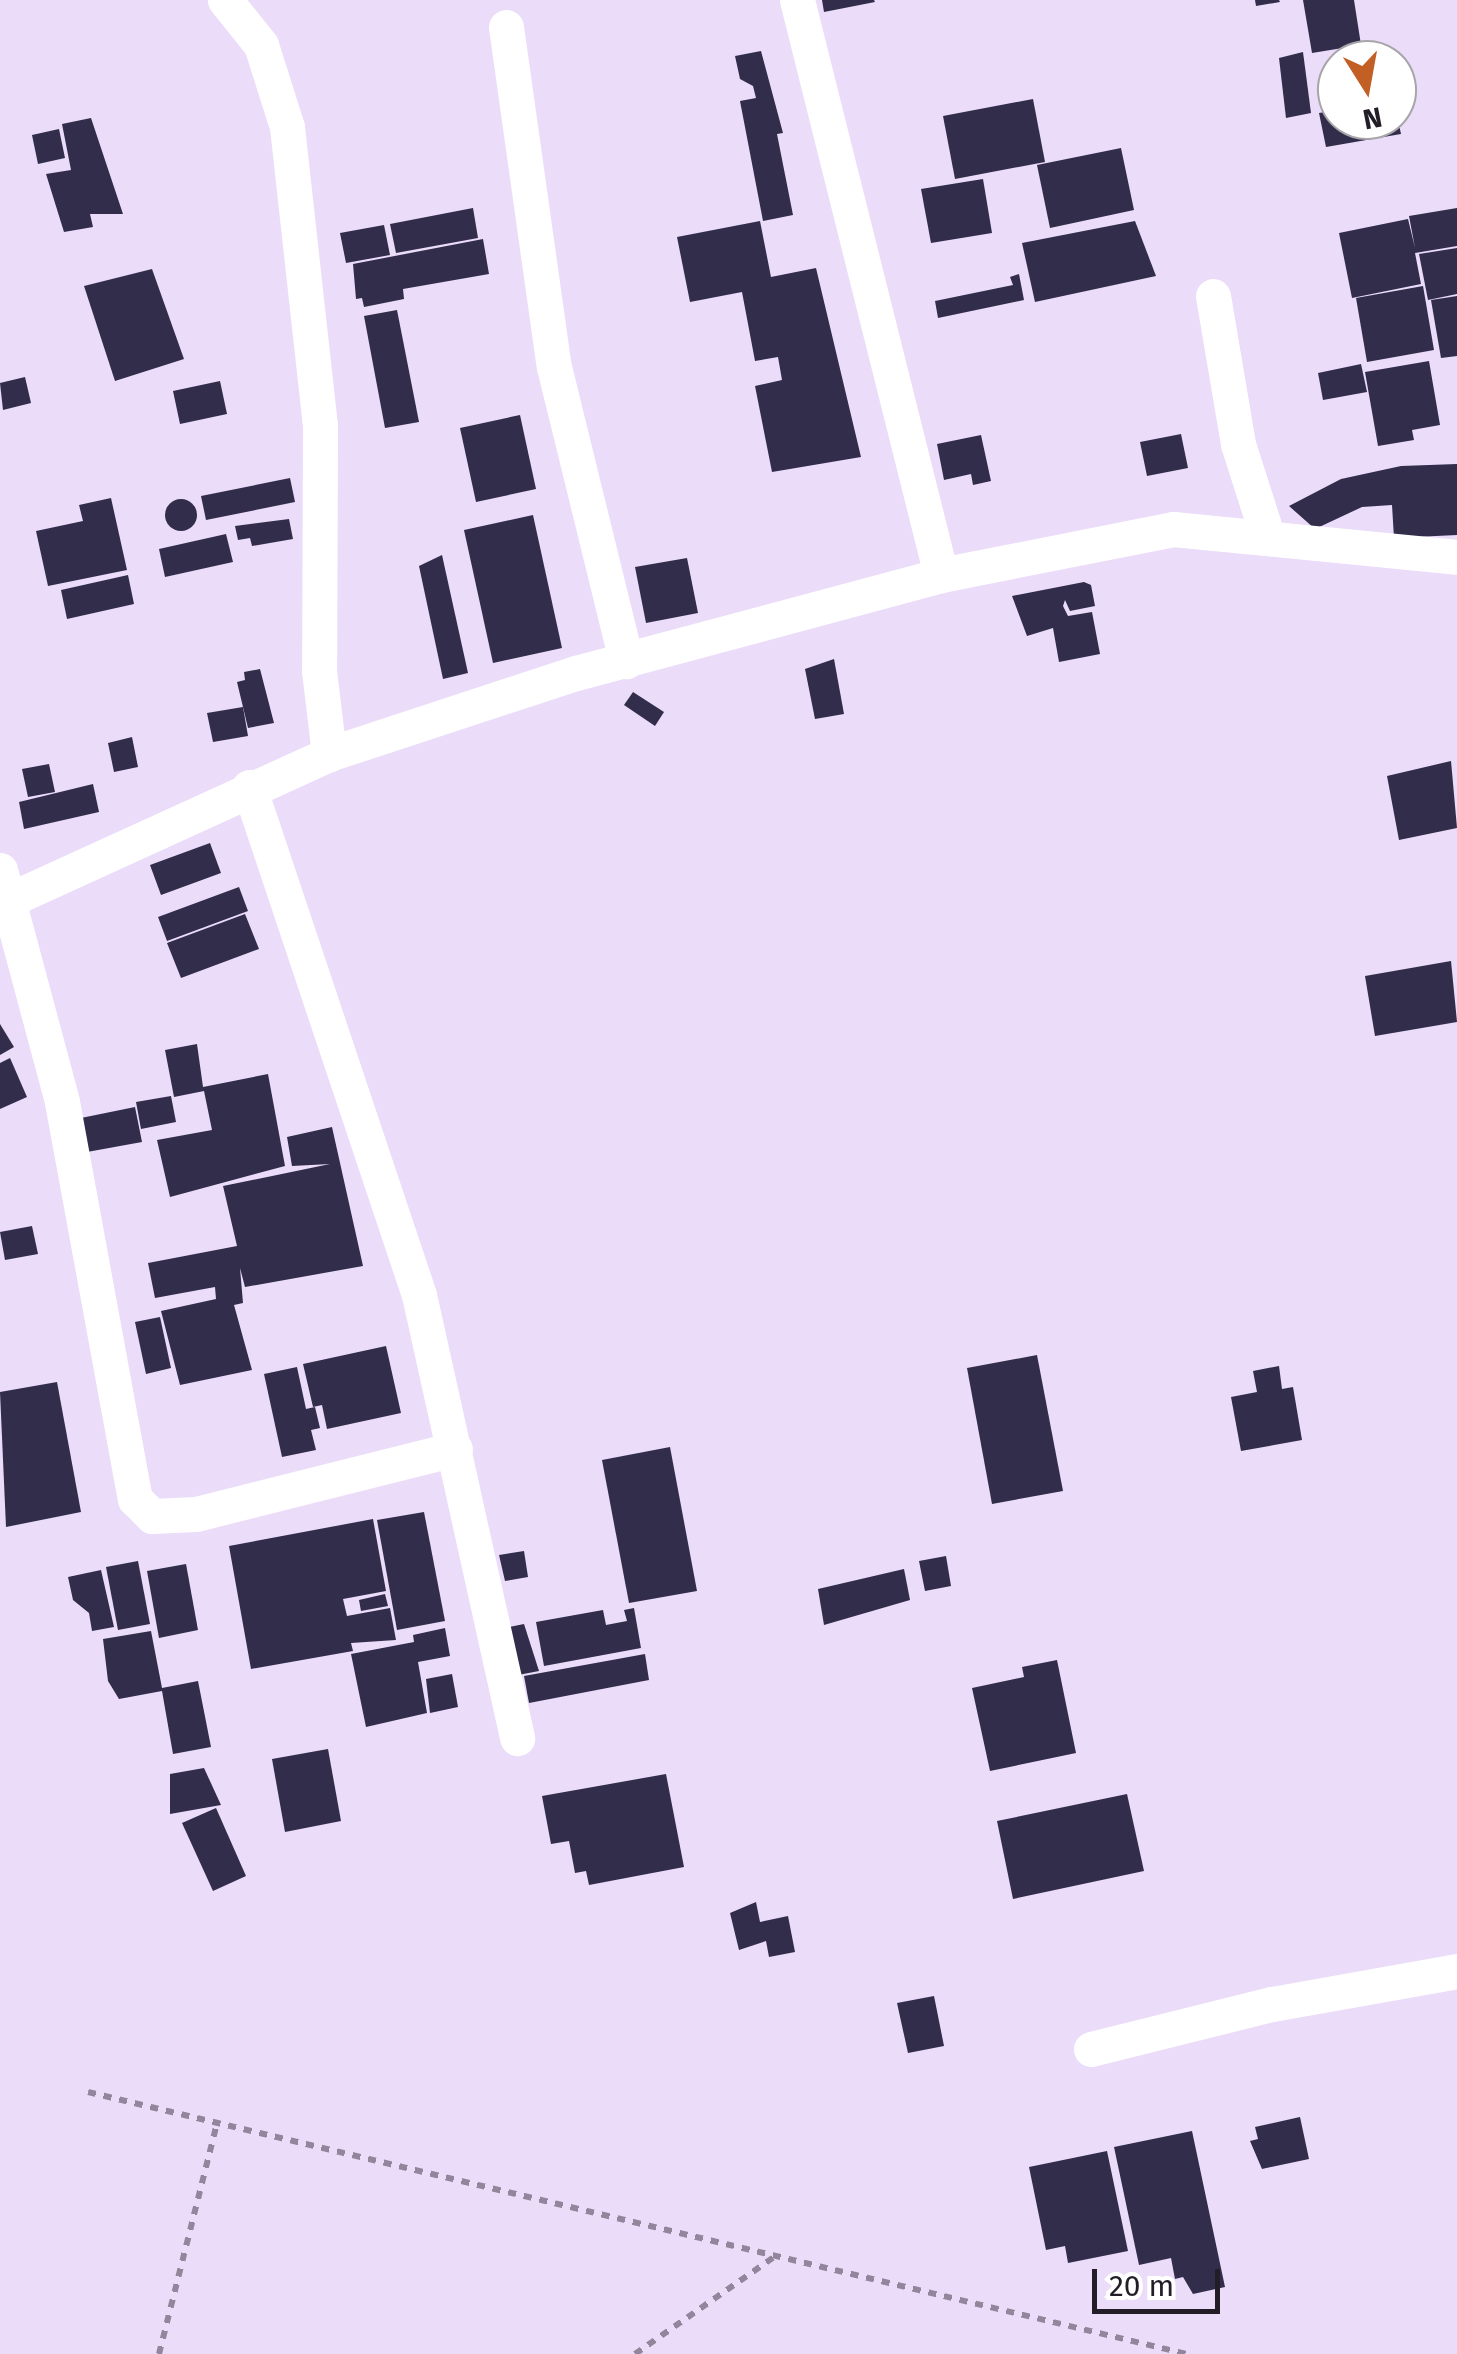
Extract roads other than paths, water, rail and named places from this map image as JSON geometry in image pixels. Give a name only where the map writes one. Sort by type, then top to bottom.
[{"type":"street","points":[[224,0],[261,44],[287,127],[320,425],[319,671],[329,754]]},
{"type":"street","points":[[797,0],[941,576]]},
{"type":"street","points":[[506,27],[554,367],[626,660]]},
{"type":"street","points":[[1212,296],[1238,444],[1267,535]]},
{"type":"street","points":[[455,1450],[196,1514],[152,1516],[135,1498],[62,1102],[2,891],[329,754],[626,660],[941,576],[1153,531],[1267,535],[1457,557]]},
{"type":"street","points":[[249,787],[413,1276],[517,1738]]},
{"type":"street","points":[[1091,2049],[1272,2004],[1457,1972]]}]
